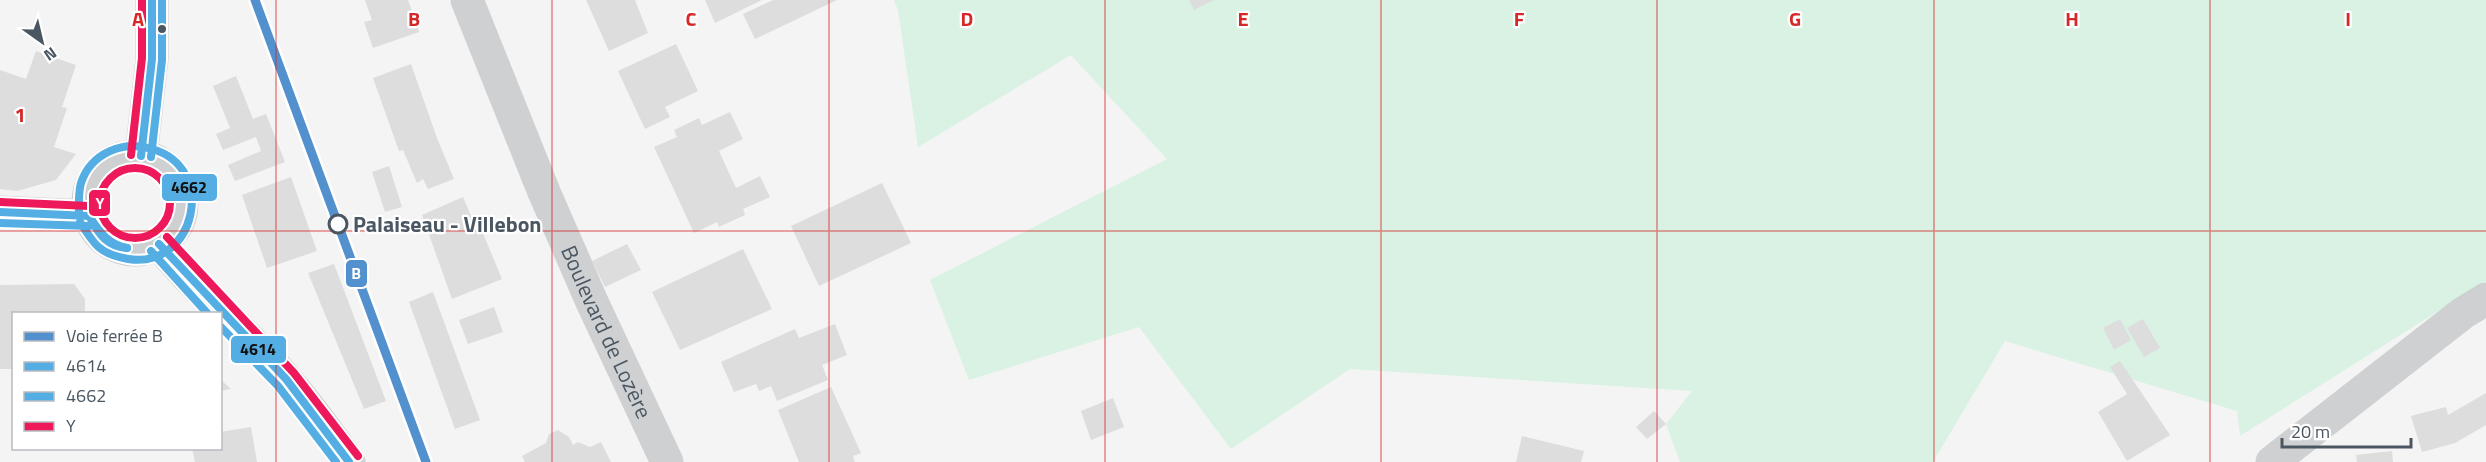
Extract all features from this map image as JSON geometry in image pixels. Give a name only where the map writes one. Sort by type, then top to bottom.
[{"type":"street","points":[[141,156],[152,59],[152,0]]},
{"type":"street","name":"Boulevard de Lozère","points":[[467,0],[544,192],[592,302],[667,462]]},
{"type":"street","points":[[141,156],[164,166],[180,187],[182,200],[176,225],[159,244],[145,249],[131,250],[117,247],[104,240],[95,229],[89,216],[87,201],[91,185],[99,172],[118,160],[141,156]]},
{"type":"street","points":[[0,212],[89,216]]},
{"type":"street","points":[[159,244],[185,277],[220,312]]},
{"type":"street","points":[[2272,462],[2463,314],[2486,299]]},
{"type":"street","points":[[222,314],[264,355],[320,421],[349,462]]},
{"type":"green space","points":[[894,0],[2486,0],[2486,281],[2240,436],[2237,411],[2005,341],[1933,462],[1680,462],[1666,424],[1692,391],[1350,369],[1231,449],[1139,327],[969,380],[930,280],[1167,159],[1071,55],[918,147],[898,10]]},
{"type":"building","points":[[365,0],[408,0],[419,32],[373,48],[364,22],[372,20]]},
{"type":"building","points":[[586,0],[635,0],[648,33],[609,51]]},
{"type":"building","points":[[705,0],[762,0],[715,23]]},
{"type":"building","points":[[773,0],[837,0],[755,39],[743,14]]},
{"type":"building","points":[[1189,0],[1214,0],[1194,10]]},
{"type":"building","points":[[676,44],[698,91],[665,107],[670,117],[645,129],[618,71]]},
{"type":"building","points":[[36,51],[76,65],[62,107],[67,108],[54,147],[76,154],[56,180],[17,191],[0,189],[0,70],[26,79]]},
{"type":"building","points":[[411,64],[454,179],[428,189],[423,179],[417,183],[403,150],[399,151],[373,78]]},
{"type":"building","points":[[236,76],[253,119],[266,114],[285,162],[235,181],[228,165],[261,151],[256,137],[223,150],[216,134],[230,128],[213,86]]},
{"type":"building","points":[[730,112],[743,139],[719,151],[736,188],[760,176],[770,197],[743,209],[745,215],[719,227],[717,222],[694,233],[654,147],[677,137],[674,130],[699,118],[702,125]]},
{"type":"building","points":[[389,166],[402,207],[385,212],[372,172]]},
{"type":"building","points":[[291,177],[317,251],[267,268],[242,195]]},
{"type":"building","points":[[882,183],[911,243],[819,286],[791,226]]},
{"type":"building","points":[[463,197],[471,216],[475,214],[502,279],[452,299],[422,215]]},
{"type":"building","points":[[627,244],[641,270],[605,287],[592,261]]},
{"type":"building","points":[[743,249],[772,309],[680,350],[652,292]]},
{"type":"building","points":[[334,264],[386,401],[364,409],[308,273]]},
{"type":"building","points":[[74,284],[85,299],[85,312],[12,312],[12,369],[0,369],[0,285]]},
{"type":"building","points":[[433,292],[480,420],[455,429],[409,302]]},
{"type":"building","points":[[494,307],[503,332],[468,344],[459,320]]},
{"type":"building","points":[[2120,319],[2131,340],[2114,350],[2103,328]]},
{"type":"building","points":[[2143,319],[2160,348],[2144,357],[2127,328]]},
{"type":"building","points":[[835,324],[847,355],[822,365],[828,380],[777,401],[771,386],[759,391],[756,384],[734,392],[721,362],[795,329],[799,338]]},
{"type":"building","points":[[2120,361],[2170,435],[2127,461],[2098,412],[2127,394],[2110,367]]},
{"type":"building","points":[[222,381],[231,389],[222,391]]},
{"type":"building","points":[[831,387],[861,453],[853,456],[855,462],[799,462],[778,410]]},
{"type":"building","points":[[2486,393],[2486,425],[2455,443],[2422,452],[2411,416],[2446,407],[2448,415]]},
{"type":"building","points":[[1113,398],[1124,427],[1091,440],[1081,411]]},
{"type":"building","points":[[1654,411],[1666,424],[1647,439],[1636,427]]},
{"type":"building","points":[[251,427],[257,462],[195,462],[192,450],[222,450],[222,432]]},
{"type":"building","points":[[558,430],[569,437],[573,445],[578,442],[590,447],[601,442],[611,462],[525,462],[522,456],[546,443],[549,434]]},
{"type":"building","points":[[1522,436],[1584,451],[1581,462],[1516,462]]},
{"type":"building","points":[[2392,451],[2393,462],[2357,462],[2356,455]]},
{"type":"rail line","name":"B","points":[[255,0],[426,462]]},
{"type":"transit line","name":"Y","points":[[131,155],[142,58],[142,0]]},
{"type":"transit line","name":"4614","points":[[141,156],[152,59],[152,0]]},
{"type":"transit line","name":"4662","points":[[151,157],[162,60],[162,0]]},
{"type":"transit line","name":"4662","points":[[79,215],[81,183],[92,164],[109,151],[130,146],[152,149],[173,160],[186,176],[192,195],[190,215],[183,234],[169,249],[151,258],[128,259],[104,251],[89,237],[80,222]]},
{"type":"transit line","name":"Y","points":[[142,168],[155,174],[164,183],[168,189],[170,203],[168,217],[160,228],[149,236],[128,238],[110,228],[102,217],[100,196],[110,178],[121,170],[142,168]]},
{"type":"transit line","name":"Y","points":[[0,202],[89,206]]},
{"type":"transit line","name":"4614","points":[[0,212],[89,216]]},
{"type":"transit line","name":"4614","points":[[91,219],[106,238],[127,248]]},
{"type":"transit line","name":"4614","points":[[91,219],[109,243],[127,248]]},
{"type":"transit line","name":"4662","points":[[0,223],[89,226]]},
{"type":"transit line","name":"Y","points":[[167,237],[294,373],[358,456]]},
{"type":"transit line","name":"4614","points":[[159,244],[286,379],[349,462]]},
{"type":"transit line","name":"4662","points":[[151,251],[206,312]]},
{"type":"transit line","name":"4662","points":[[222,328],[278,386],[336,462]]},
{"type":"place","name":"Palaiseau - Villebon","points":[[338,224]]}]
